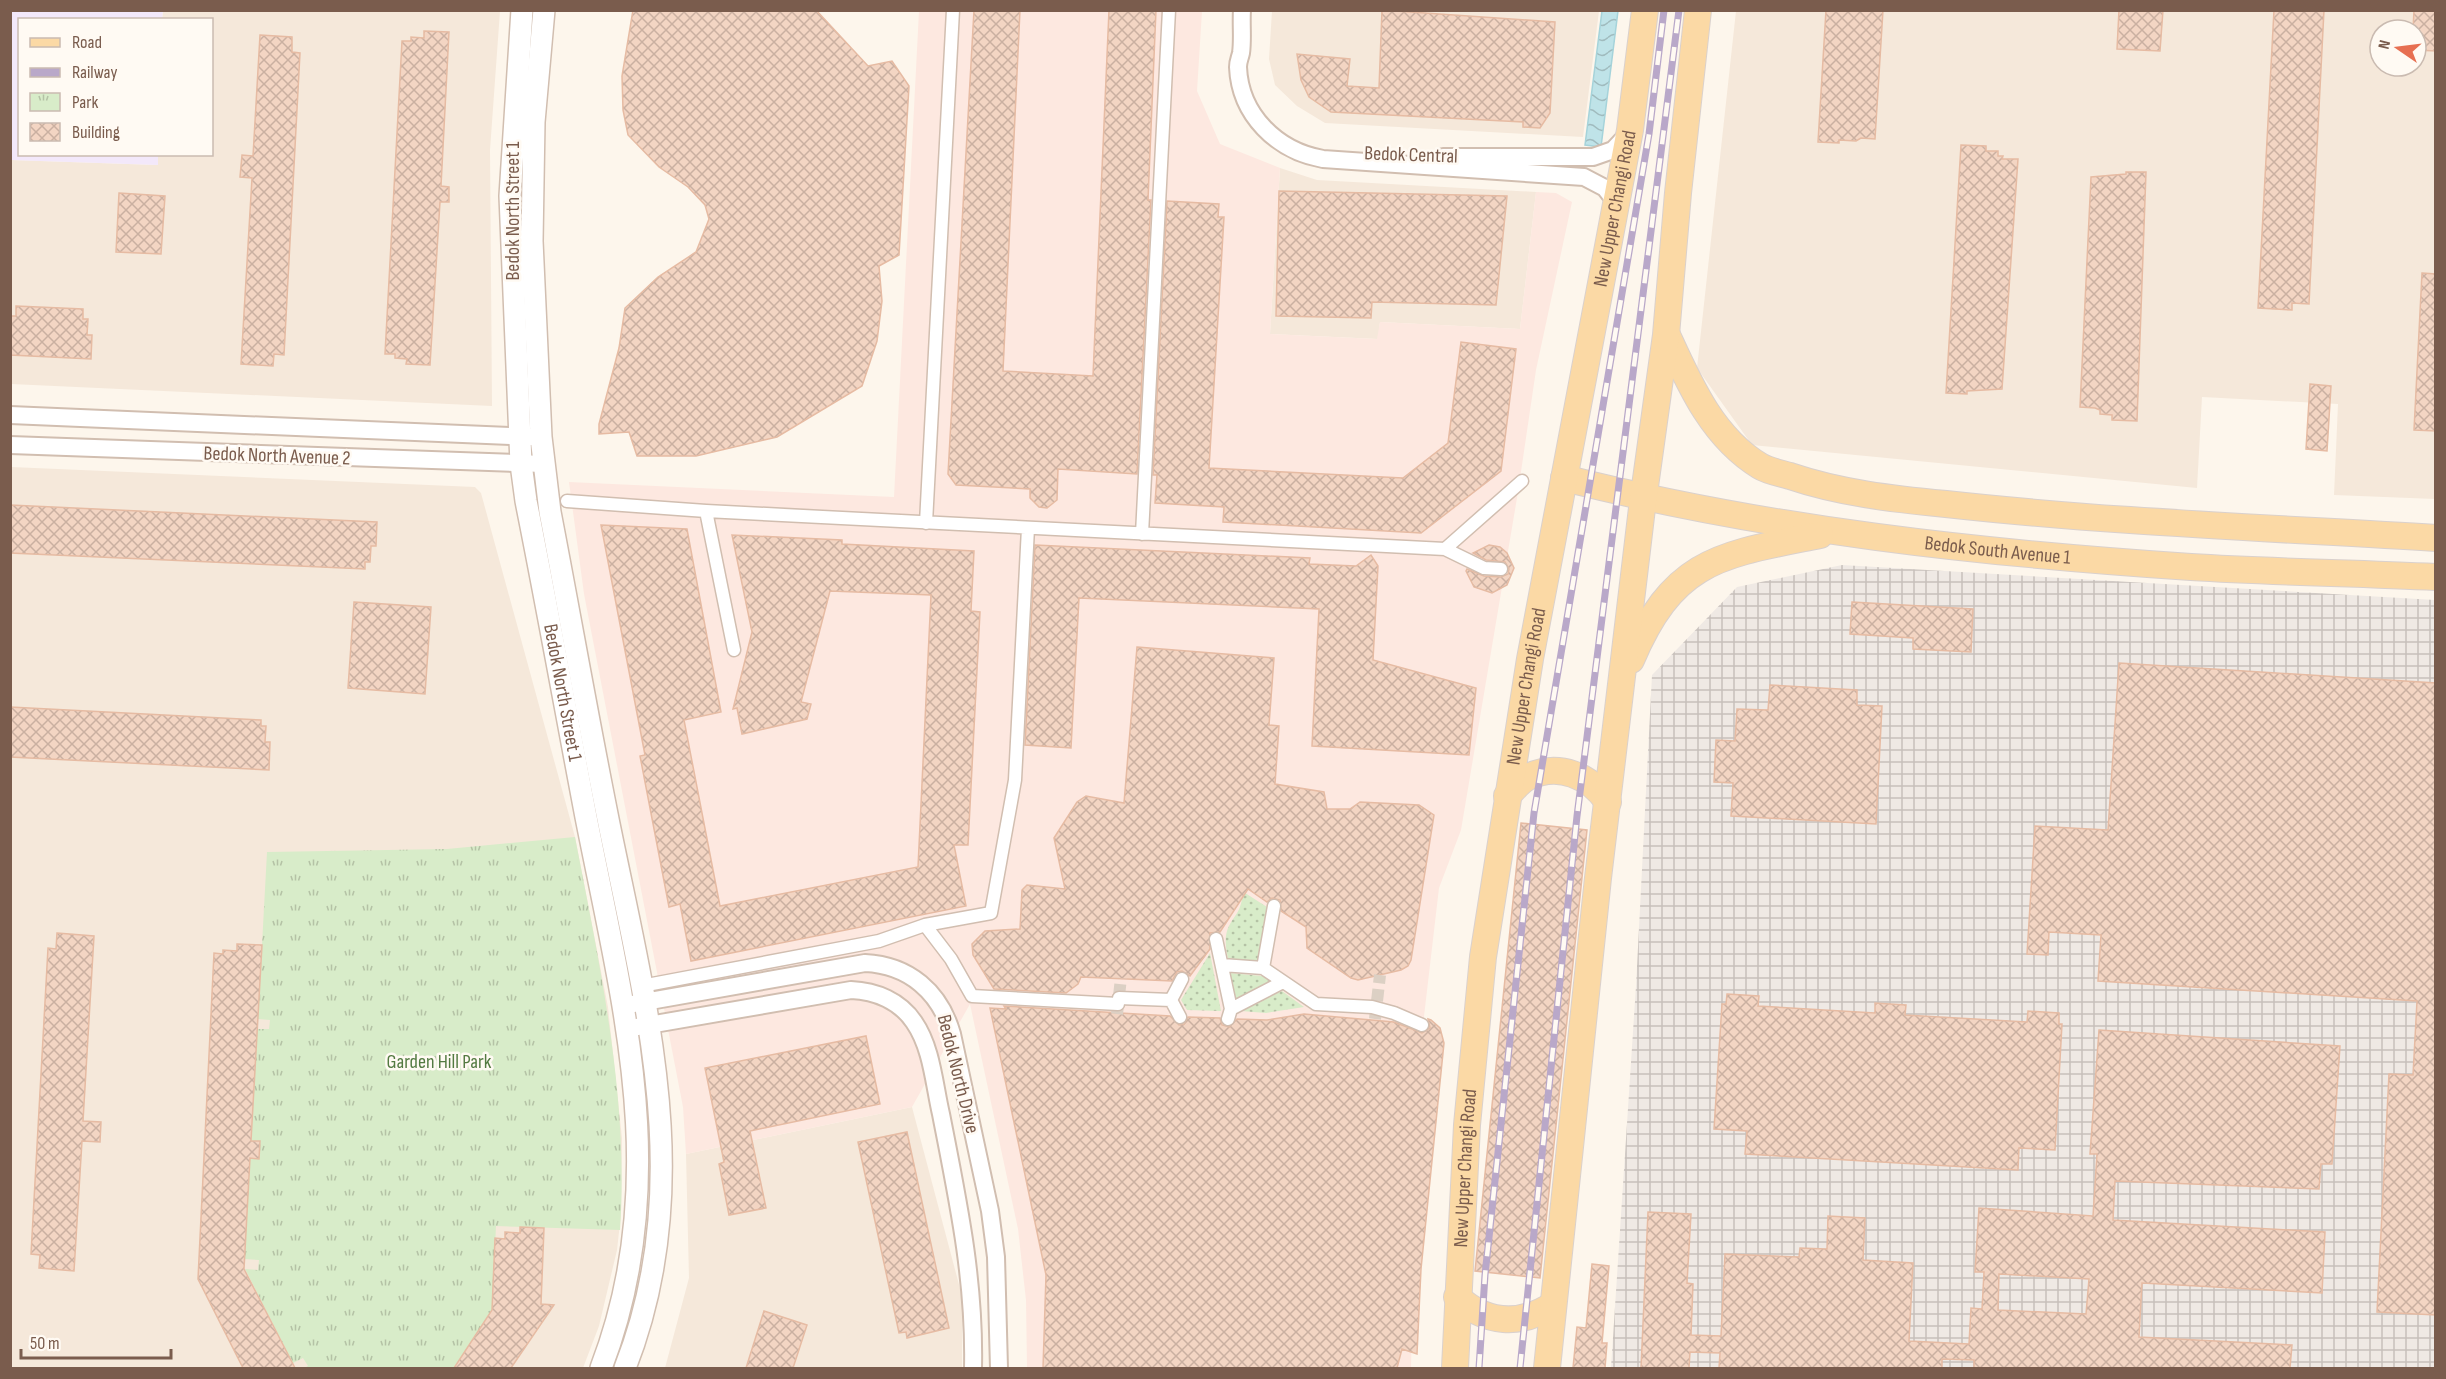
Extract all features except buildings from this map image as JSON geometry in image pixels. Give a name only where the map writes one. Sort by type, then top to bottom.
[{"type":"main road","name":"New Upper Changi Road","points":[[1455,1368],[1467,1125],[1483,957],[1507,796],[1630,130],[1646,10]]},
{"type":"main road","points":[[1547,1368],[1620,686],[1666,334],[1678,193],[1698,10]]},
{"type":"main road","name":"Bedok South Avenue 1","points":[[1666,334],[1688,380],[1712,421],[1731,442],[1761,467],[1815,485],[1884,498],[2026,512],[2198,526],[2436,538]]},
{"type":"main road","name":"Bedok South Avenue 1","points":[[1564,478],[1644,498],[1835,531],[2087,560],[2436,578]]},
{"type":"main road","points":[[1620,686],[1643,633],[1672,590],[1691,573],[1722,557],[1835,531]]},
{"type":"main road","points":[[1507,796],[1528,777],[1566,772],[1584,778],[1597,786],[1608,802]]},
{"type":"main road","points":[[1457,1297],[1478,1313],[1503,1320],[1530,1317],[1553,1305]]},
{"type":"street","name":"Bedok North Street 1","points":[[522,10],[510,196],[521,464],[526,501],[624,1005],[639,1140],[637,1219],[625,1290],[614,1335],[601,1368]]},
{"type":"street","name":"Bedok North Street 1","points":[[544,10],[534,122],[532,241],[541,437],[563,581],[649,993],[649,1025],[662,1137],[662,1192],[655,1259],[635,1342],[625,1368]]},
{"type":"street","points":[[926,523],[953,10]]},
{"type":"street","points":[[1142,534],[1169,10]]},
{"type":"street","name":"Bedok Central","points":[[1242,10],[1241,52],[1249,91],[1262,117],[1283,137],[1316,151],[1401,157],[1593,157],[1616,148],[1630,130]]},
{"type":"street","name":"Bedok Central","points":[[1241,52],[1238,61],[1239,77],[1248,107],[1267,132],[1295,151],[1323,159],[1581,176],[1599,183],[1616,202]]},
{"type":"street","name":"Bedok North Avenue 2","points":[[10,415],[541,437]]},
{"type":"street","name":"Bedok North Avenue 2","points":[[10,445],[544,464]]},
{"type":"street","points":[[1445,549],[1522,481]]},
{"type":"street","points":[[567,501],[706,511],[1445,549],[1484,568],[1501,569]]},
{"type":"street","points":[[706,511],[734,650]]},
{"type":"street","points":[[649,993],[879,941],[925,926],[991,913],[1015,780],[1028,528]]},
{"type":"street","points":[[1263,968],[1274,906]]},
{"type":"street","points":[[925,926],[951,959],[972,996],[1119,1001],[1171,1000]]},
{"type":"street","points":[[1216,939],[1230,1014],[1283,982]]},
{"type":"street","name":"Bedok North Drive","points":[[624,1005],[649,993],[865,963],[900,970],[929,990],[946,1014],[952,1034],[990,1211],[996,1267],[999,1368]]},
{"type":"street","points":[[1221,965],[1263,968],[1316,1004],[1372,1007],[1394,1013],[1422,1025]]},
{"type":"street","points":[[1171,1000],[1182,980]]},
{"type":"street","name":"Bedok North Drive","points":[[627,1029],[851,990],[881,995],[906,1012],[920,1031],[930,1064],[961,1213],[972,1297],[973,1368]]},
{"type":"street","points":[[1171,1000],[1180,1017]]},
{"type":"shaded area","points":[[11,10],[163,11],[162,18],[18,18],[18,156],[158,156],[158,165],[11,160]]},
{"type":"shaded area","points":[[163,11],[500,11],[490,150],[492,406],[11,384],[11,160],[157,165],[158,156],[213,156],[213,18],[162,18]]},
{"type":"shaded area","points":[[919,11],[1202,11],[1197,91],[1220,144],[1280,168],[1270,334],[1377,339],[1380,322],[1520,329],[1536,192],[1556,193],[1572,202],[1536,370],[1518,492],[1461,830],[1439,888],[1423,1025],[1426,1026],[1418,1058],[1411,1368],[1027,1368],[1026,1300],[1018,1229],[970,1004],[912,1107],[686,1154],[683,1107],[584,594],[569,482],[894,497]]},
{"type":"shaded area","points":[[1272,11],[1599,11],[1583,137],[1325,123],[1297,106],[1275,85],[1269,59]]},
{"type":"shaded area","points":[[1736,11],[2435,11],[2435,499],[2334,495],[2338,404],[2202,397],[2197,488],[1752,445],[1697,368]]},
{"type":"shaded area","points":[[1280,168],[1317,180],[1536,192],[1520,329],[1380,322],[1378,339],[1270,334]]},
{"type":"shaded area","points":[[11,467],[475,487],[481,493],[575,837],[608,1007],[622,1138],[621,1214],[617,1250],[599,1326],[583,1368],[11,1368]]},
{"type":"shaded area","points":[[1842,565],[2435,600],[2435,1368],[1611,1368],[1636,986],[1652,675],[1737,587]]},
{"type":"shaded area","points":[[912,1107],[962,1296],[962,1368],[665,1368],[689,1278],[686,1154]]},
{"type":"green space","name":"Garden Hill Park","points":[[575,837],[603,983],[616,1081],[622,1180],[620,1230],[496,1226],[492,1310],[454,1368],[304,1368],[308,1366],[303,1358],[293,1363],[245,1269],[258,1270],[259,1260],[244,1259],[250,1158],[259,1158],[260,1141],[251,1141],[257,1029],[269,1029],[270,1020],[258,1019],[267,852],[447,849]]},
{"type":"green space","points":[[1242,891],[1267,907],[1258,962],[1228,958],[1226,935],[1242,901]]},
{"type":"green space","points":[[1210,953],[1221,1011],[1187,1010],[1181,1000]]},
{"type":"green space","points":[[1230,973],[1262,976],[1270,981],[1235,999]]},
{"type":"green space","points":[[1282,991],[1304,1007],[1266,1013],[1241,1011]]},
{"type":"water","points":[[1602,11],[1618,11],[1601,147],[1585,145]]},
{"type":"tunnel","points":[[1375,1019],[1380,975]]},
{"type":"tunnel","points":[[1117,1014],[1121,978]]},
{"type":"railway","points":[[1479,1368],[1485,1275],[1534,813],[1649,134],[1664,10]]},
{"type":"railway","points":[[1520,1368],[1577,816],[1679,10]]}]
